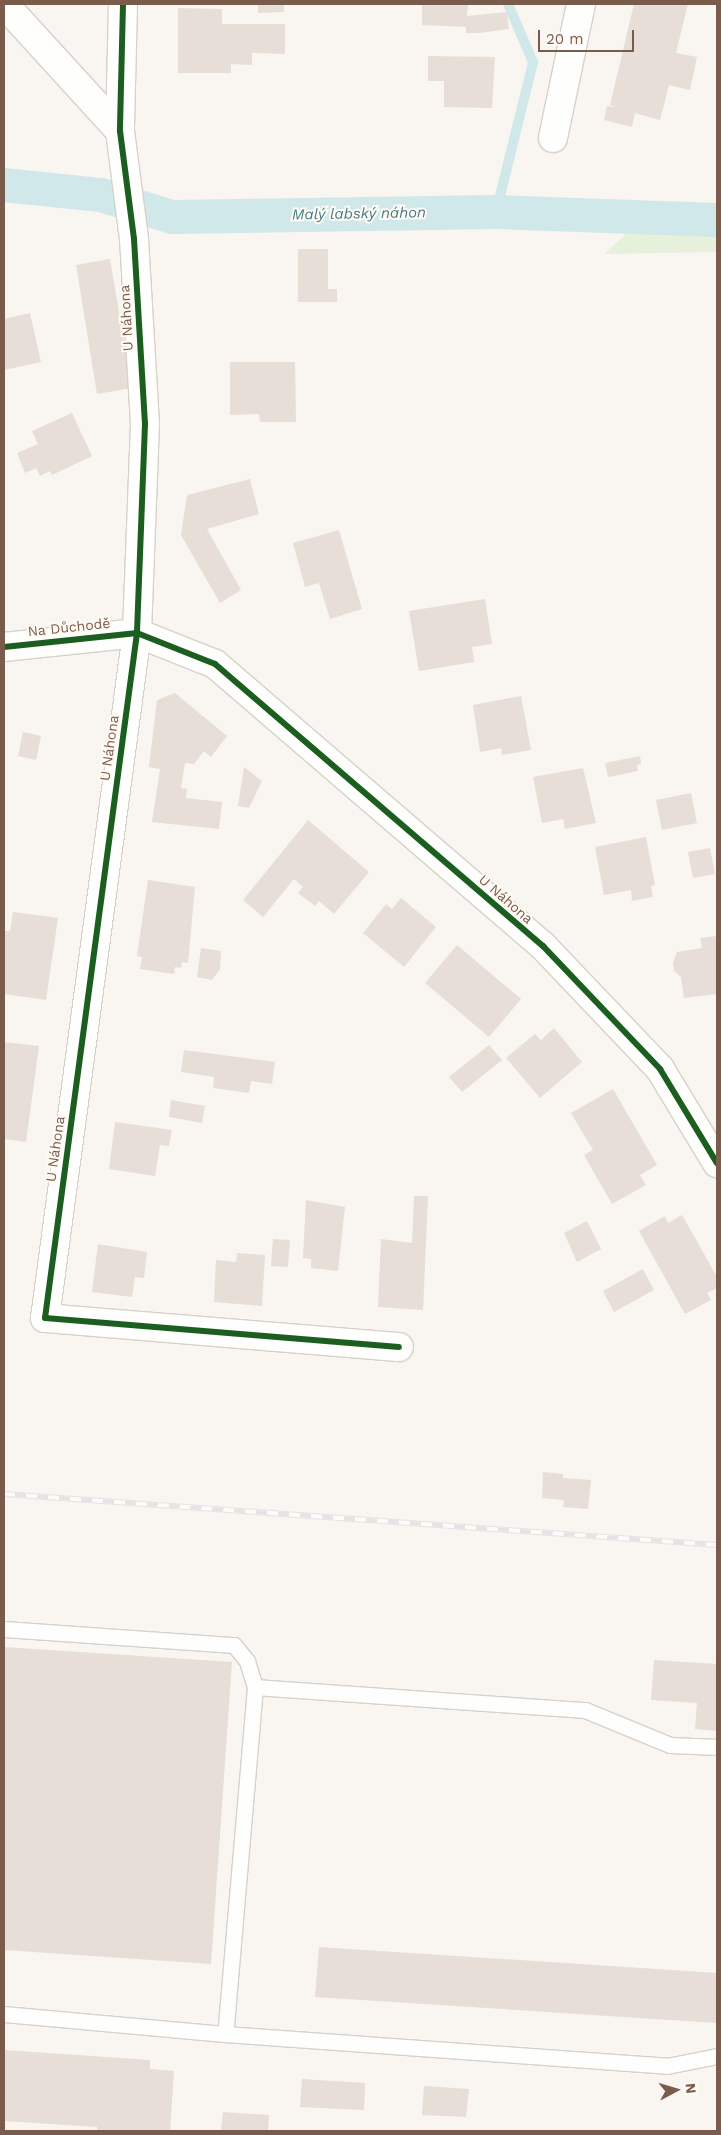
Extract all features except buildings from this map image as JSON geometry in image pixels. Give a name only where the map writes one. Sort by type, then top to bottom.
[{"type":"street","points":[[4,4],[120,131]]},
{"type":"street","name":"U Náhona","points":[[123,4],[120,131],[134,239],[145,424],[137,633],[45,1318],[399,1347]]},
{"type":"street","points":[[553,138],[581,4]]},
{"type":"street","name":"U Náhona","points":[[137,633],[215,664],[543,946],[660,1068],[717,1163]]},
{"type":"street","name":"Na Důchodě","points":[[4,647],[137,633]]},
{"type":"lane","points":[[4,1629],[234,1645],[247,1661],[255,1687],[225,2034]]},
{"type":"lane","points":[[255,1687],[586,1710],[670,1745],[717,1747]]},
{"type":"lane","points":[[4,2014],[225,2034],[667,2066],[717,2056]]},
{"type":"green space","points":[[658,204],[717,206],[717,252],[604,254]]},
{"type":"waterway","points":[[496,212],[533,62],[508,4]]},
{"type":"waterway","name":"Malý labský náhon","points":[[4,185],[101,195],[172,217],[496,212],[717,220]]},
{"type":"railway","points":[[4,1494],[717,1545]]},
{"type":"cycle path","points":[[123,4],[120,131],[134,239],[145,424],[137,633],[45,1318],[399,1347]]},
{"type":"cycle path","points":[[4,647],[137,633],[215,664],[543,946],[660,1069],[717,1163]]}]
